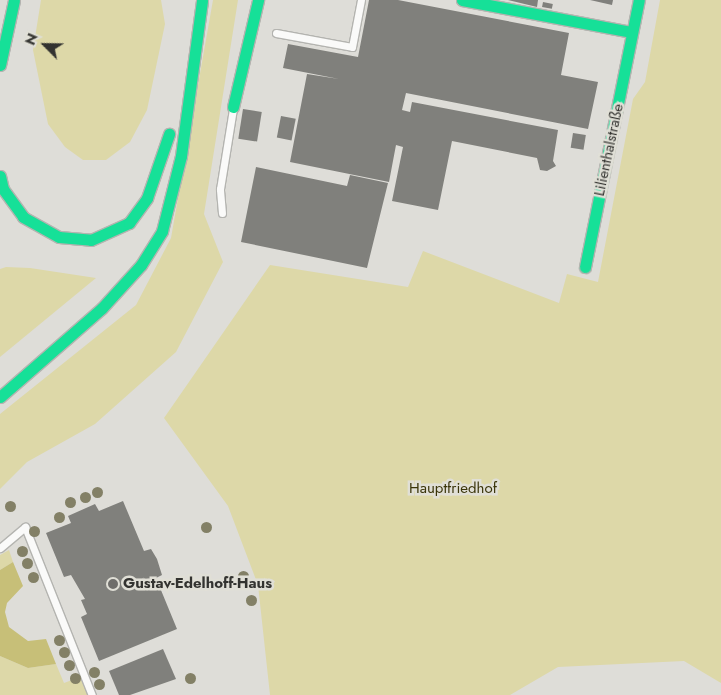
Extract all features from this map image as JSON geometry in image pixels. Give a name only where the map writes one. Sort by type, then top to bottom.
[{"type":"main road","points":[[0,19],[6,0]]},
{"type":"main road","points":[[0,65],[14,0]]},
{"type":"main road","points":[[0,396],[102,308],[142,265],[162,231],[181,156],[202,0]]},
{"type":"main road","points":[[233,107],[258,0]]},
{"type":"main road","points":[[462,0],[632,32]]},
{"type":"main road","name":"Lilienthalstraße","points":[[584,268],[639,0]]},
{"type":"main road","points":[[181,61],[187,16]]},
{"type":"main road","points":[[0,176],[3,189],[23,218],[59,237],[91,240],[129,224],[147,198],[162,162],[171,126]]},
{"type":"lane","points":[[276,33],[352,48],[361,0]]},
{"type":"lane","points":[[222,212],[220,189],[233,107]]},
{"type":"lane","points":[[0,548],[25,527],[92,695]]},
{"type":"green space","points":[[41,0],[161,0],[165,24],[147,110],[130,142],[106,160],[83,160],[65,147],[48,124],[33,50]]},
{"type":"green space","points":[[213,0],[238,0],[204,214],[223,262],[176,352],[95,424],[27,462],[0,489],[0,414],[136,305],[171,238]]},
{"type":"green space","name":"Hauptfriedhof","points":[[660,0],[721,0],[721,683],[684,661],[558,667],[510,695],[270,695],[258,585],[228,506],[164,418],[270,265],[408,287],[423,251],[559,303],[567,274],[598,282],[633,99],[645,82]]},
{"type":"green space","points":[[6,267],[30,268],[96,278],[0,357],[0,269]]},
{"type":"green space","points":[[9,550],[13,562],[0,570],[0,555]]},
{"type":"green space","points":[[0,656],[28,668],[56,664],[64,683],[80,677],[88,695],[0,695]]},
{"type":"shaded area","points":[[13,562],[23,586],[7,603],[5,612],[9,627],[28,641],[46,639],[56,664],[28,668],[0,656],[0,570]]},
{"type":"building","points":[[369,0],[398,0],[569,33],[561,75],[598,82],[588,129],[406,93],[402,110],[410,112],[412,102],[558,130],[553,161],[556,166],[547,171],[540,170],[537,158],[452,141],[438,210],[392,201],[403,147],[396,145],[389,182],[290,162],[307,74],[339,79],[283,68],[288,44],[358,57]]},
{"type":"building","points":[[508,0],[538,0],[537,7]]},
{"type":"building","points":[[590,0],[613,0],[612,5]]},
{"type":"building","points":[[543,2],[553,4],[552,9],[542,7]]},
{"type":"building","points":[[243,109],[262,112],[257,142],[238,139]]},
{"type":"building","points":[[281,116],[296,119],[292,140],[277,138]]},
{"type":"building","points":[[573,133],[586,135],[583,150],[571,148]]},
{"type":"building","points":[[256,167],[347,186],[350,175],[388,183],[367,268],[241,242]]},
{"type":"building","name":"Gustav-Edelhoff-Haus","points":[[123,501],[144,551],[151,549],[157,559],[162,575],[156,578],[177,629],[99,661],[81,617],[87,614],[81,600],[85,599],[71,575],[64,577],[46,533],[71,523],[68,516],[95,504],[99,511]]},
{"type":"building","points":[[163,649],[176,679],[130,695],[119,695],[109,671]]},
{"type":"traffic: fast","points":[[0,65],[14,0]]},
{"type":"traffic: fast","points":[[0,397],[102,308],[141,265],[162,231],[181,156],[202,0]]},
{"type":"traffic: fast","points":[[233,107],[258,0]]},
{"type":"traffic: fast","points":[[462,0],[632,32]]},
{"type":"traffic: fast","points":[[585,267],[639,0]]},
{"type":"traffic: fast","points":[[0,176],[3,189],[23,217],[59,237],[91,240],[129,223],[147,198],[169,134]]},
{"type":"place","name":"Gustav-Edelhoff-Haus","points":[[113,584]]}]
